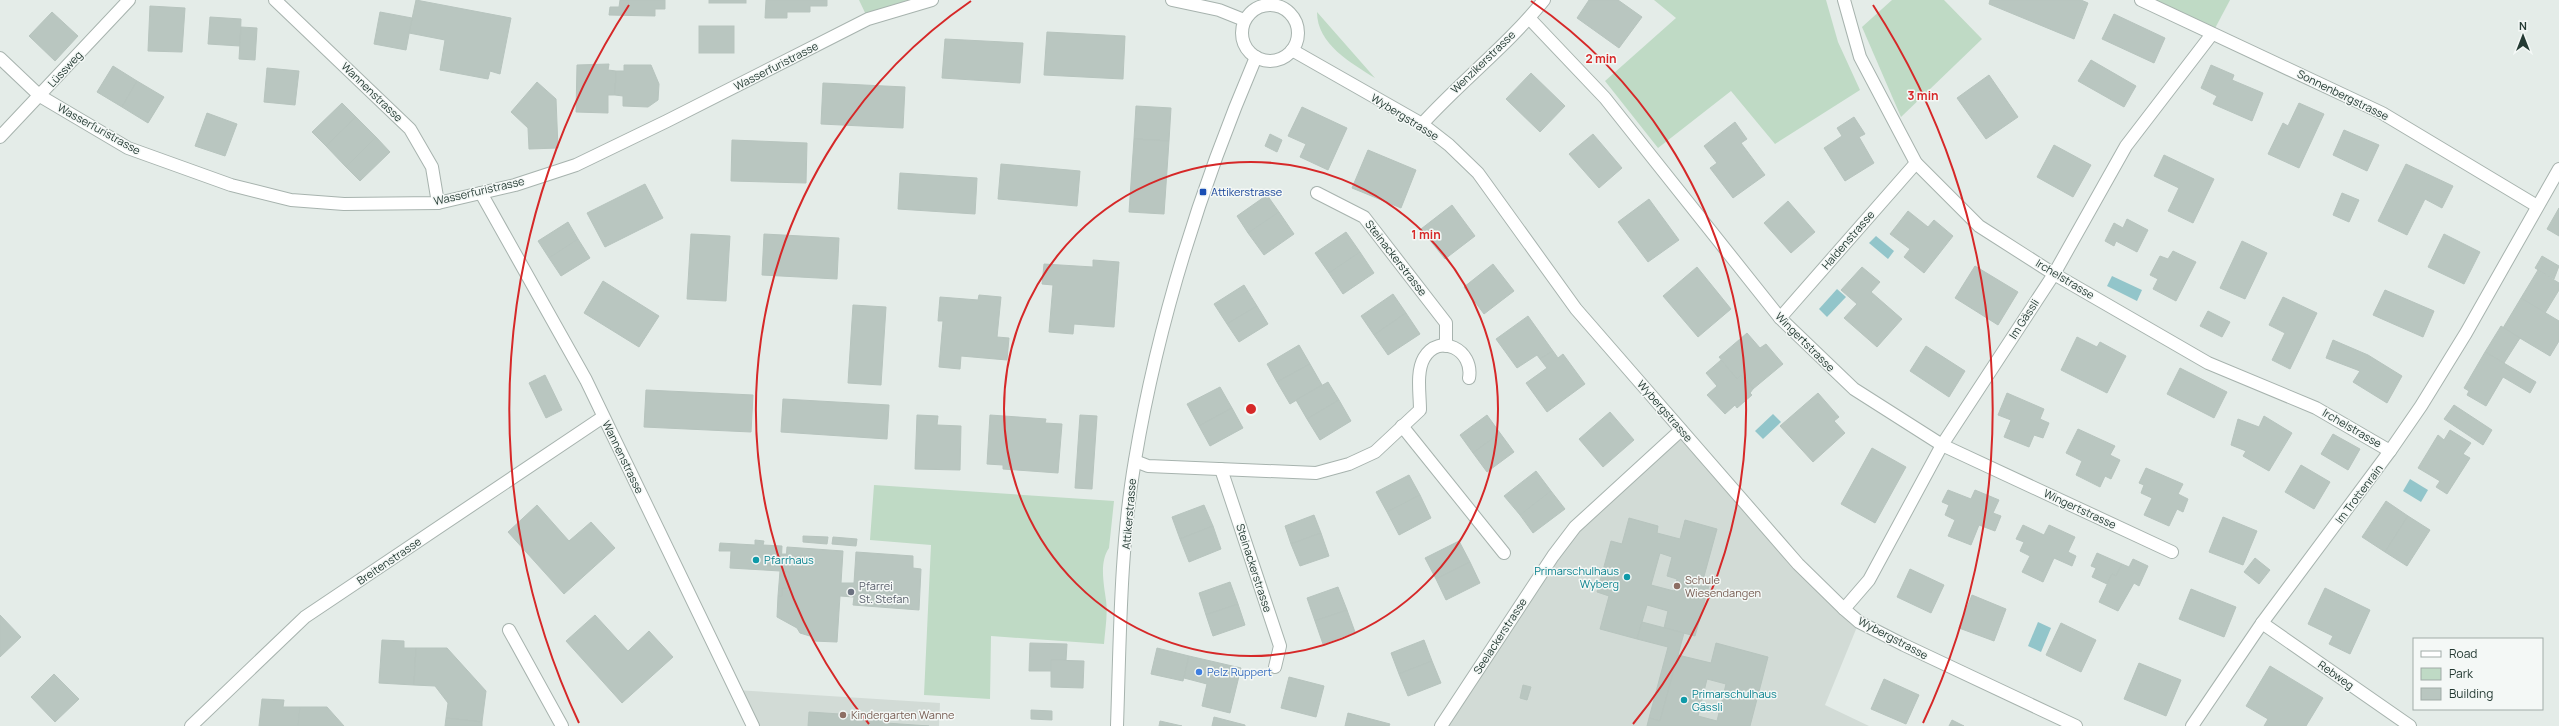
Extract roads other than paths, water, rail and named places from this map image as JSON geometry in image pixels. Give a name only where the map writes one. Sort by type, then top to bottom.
[{"type":"street","name":"Lüssweg","points":[[0,137],[129,0]]},
{"type":"street","name":"Wannenstrasse","points":[[275,0],[410,129],[432,167],[438,203]]},
{"type":"street","name":"Wasserfuristrasse","points":[[0,58],[40,96],[128,148],[231,185],[291,200],[344,204],[438,203],[481,194],[576,165],[667,121],[868,19],[932,0]]},
{"type":"street","points":[[1172,0],[1219,10],[1244,20]]},
{"type":"street","name":"Wenzikerstrasse","points":[[1422,124],[1448,96],[1529,18],[1544,0]]},
{"type":"street","name":"Irchelstrasse","points":[[1844,0],[1860,57],[1916,163],[1979,226],[2054,274],[2208,363],[2316,408],[2390,451]]},
{"type":"street","name":"Sonnenbergstrasse","points":[[2141,0],[2382,113],[2537,206]]},
{"type":"street","points":[[1286,4],[1297,27],[1297,42],[1285,57],[1265,61],[1256,57],[1249,52],[1242,37],[1244,20],[1251,11],[1261,6],[1286,4]]},
{"type":"street","name":"Wingertstrasse","points":[[1529,18],[1605,98],[1780,318],[1854,389],[1942,445],[2172,552]]},
{"type":"street","name":"Im Gässli","points":[[1844,609],[1869,580],[1942,445],[2054,274],[2126,146],[2212,34]]},
{"type":"street","name":"Wybergstrasse","points":[[1292,50],[1422,124],[1449,145],[1478,173],[1576,309],[1798,564],[1859,622],[1904,645],[2076,726]]},
{"type":"street","name":"Attikerstrasse","points":[[1117,726],[1121,626],[1129,503],[1135,461],[1157,350],[1184,255],[1216,154],[1237,98],[1256,57]]},
{"type":"street","name":"Haldenstrasse","points":[[1780,318],[1916,163]]},
{"type":"street","name":"Im Trottenrain","points":[[2192,726],[2262,623],[2390,451],[2466,333],[2559,169]]},
{"type":"street","name":"Steinackerstrasse","points":[[1317,193],[1364,217],[1446,323],[1446,346]]},
{"type":"street","name":"Wannenstrasse","points":[[481,194],[547,309],[603,417],[753,726]]},
{"type":"street","points":[[1135,461],[1148,466],[1316,473],[1349,464],[1374,452],[1420,410],[1421,372],[1425,356],[1430,350],[1446,346],[1460,351],[1466,356],[1470,371],[1469,378]]},
{"type":"street","name":"Breitenstrasse","points":[[191,726],[305,617],[603,417]]},
{"type":"street","points":[[1402,426],[1504,553]]},
{"type":"street","name":"Seelackerstrasse","points":[[1441,726],[1553,556],[1575,527],[1681,430]]},
{"type":"street","name":"Steinackerstrasse","points":[[1221,469],[1280,646],[1275,667]]},
{"type":"street","name":"Rebweg","points":[[2262,623],[2410,726]]},
{"type":"street","points":[[509,630],[562,726]]},
{"type":"water","points":[[1876,236],[1894,251],[1888,259],[1869,243]]},
{"type":"water","points":[[2112,276],[2142,290],[2137,301],[2107,286]]},
{"type":"water","points":[[1837,289],[1846,297],[1827,317],[1819,309]]},
{"type":"water","points":[[1773,414],[1781,422],[1763,439],[1755,431]]},
{"type":"water","points":[[2410,479],[2428,490],[2421,502],[2403,491]]},
{"type":"water","points":[[2038,622],[2051,628],[2041,652],[2028,646]]},
{"type":"place","name":"Attikerstrasse","points":[[1203,192]]},
{"type":"place","name":"Pfarrhaus","points":[[756,560]]},
{"type":"place","name":"Primarschulhaus Wyberg","points":[[1627,577]]},
{"type":"place","name":"Schule Wiesendangen","points":[[1677,586]]},
{"type":"place","name":"Pfarrei St. Stefan","points":[[851,592]]},
{"type":"place","name":"Pelz Ruppert","points":[[1199,672]]},
{"type":"place","name":"Primarschulhaus Gässli","points":[[1684,700]]},
{"type":"place","name":"Kindergarten Wanne","points":[[843,715]]}]
